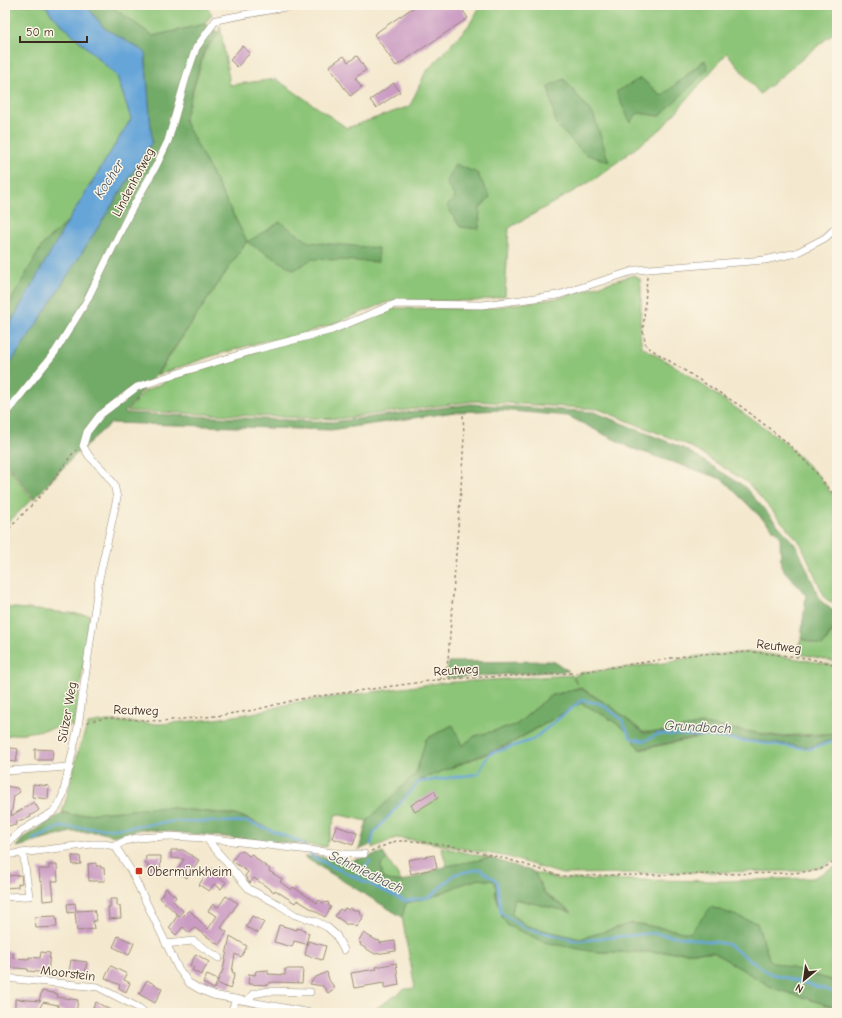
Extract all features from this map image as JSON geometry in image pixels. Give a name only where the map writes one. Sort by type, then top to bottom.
[{"type":"street","name":"Lindenhofweg","points":[[5,413],[55,352],[86,302],[129,214],[168,141],[196,48],[207,31],[216,20],[296,5]]},
{"type":"street","points":[[83,446],[87,432],[100,415],[137,387],[254,350],[332,330],[395,304],[482,306],[558,295],[636,270],[765,260],[796,253],[825,238],[837,227]]},
{"type":"street","name":"Sülzer Weg","points":[[5,849],[8,843],[21,831],[53,812],[58,806],[63,795],[78,727],[100,579],[117,498],[114,484],[89,456],[83,446]]},
{"type":"street","points":[[5,771],[70,767]]},
{"type":"street","points":[[5,855],[92,844],[115,846],[125,841],[167,836],[206,838],[343,854],[364,854]]},
{"type":"street","points":[[206,838],[249,889],[278,904],[295,915],[315,921],[327,927],[336,935],[344,950]]},
{"type":"street","points":[[115,846],[131,871],[178,968],[189,983],[213,995],[312,1013]]},
{"type":"street","points":[[5,897],[29,896],[23,853]]},
{"type":"street","points":[[166,944],[193,941],[219,958]]},
{"type":"street","name":"Moorstein","points":[[5,978],[98,987],[139,1008],[145,1013]]},
{"type":"street","points":[[248,1002],[253,994],[269,991],[310,992]]},
{"type":"street","points":[[231,1013],[236,999]]},
{"type":"path","points":[[648,269],[643,331],[646,346],[742,407],[784,440],[814,470],[837,499]]},
{"type":"path","points":[[440,680],[448,660],[461,488],[464,437],[463,413]]},
{"type":"path","points":[[5,533],[43,493],[73,452],[83,446]]},
{"type":"path","name":"Reutweg","points":[[78,727],[90,721],[108,718],[161,721],[216,716],[254,710],[298,699],[440,680],[574,673],[698,654],[754,652],[807,658],[837,664]]},
{"type":"path","points":[[364,854],[396,841],[414,841],[458,847],[506,859],[561,876],[794,873],[819,870],[837,861]]},
{"type":"green space","points":[[5,5],[45,5],[52,15],[117,76],[131,119],[68,221],[43,244],[5,311]]},
{"type":"green space","points":[[86,5],[109,5],[153,36],[205,24],[218,32],[204,51],[184,120],[247,241],[156,375],[124,413],[333,422],[471,404],[594,412],[683,448],[744,486],[797,547],[821,601],[837,614],[837,623],[822,646],[801,638],[806,595],[781,567],[780,536],[722,479],[631,448],[568,416],[501,410],[455,412],[331,430],[111,423],[75,455],[34,499],[5,461],[5,371],[36,325],[152,142],[145,52],[104,28]]},
{"type":"green space","points":[[109,5],[206,5],[212,14],[205,24],[153,36]]},
{"type":"green space","points":[[481,5],[837,5],[837,30],[760,94],[727,53],[662,128],[595,179],[509,228],[505,296],[476,301],[391,301],[330,325],[292,337],[261,342],[209,357],[157,375],[247,241],[184,120],[205,51],[219,33],[220,25],[230,85],[276,79],[347,128],[410,106],[425,73],[469,25]],"holes":[[[704,60],[660,116],[638,113],[662,96]]]},
{"type":"green space","points":[[705,60],[708,69],[660,116],[638,113],[630,122],[616,92],[641,78],[662,96]]},
{"type":"green space","points":[[564,79],[594,116],[609,162],[585,154],[556,125],[548,86]]},
{"type":"green space","points":[[455,164],[477,173],[490,197],[480,208],[479,229],[460,227],[447,206],[455,197],[446,183]]},
{"type":"green space","points":[[68,221],[5,333],[5,311],[43,244]]},
{"type":"green space","points":[[280,222],[309,242],[378,248],[378,262],[312,259],[294,270],[247,242]]},
{"type":"green space","points":[[634,275],[640,279],[641,288],[640,330],[642,347],[678,368],[782,440],[819,476],[837,501],[837,607],[825,598],[801,544],[748,483],[688,445],[598,409],[475,401],[337,419],[127,411],[145,391],[178,376],[395,308],[482,309],[558,298]]},
{"type":"green space","points":[[5,463],[32,499],[5,526]]},
{"type":"green space","points":[[5,607],[90,615],[75,725],[5,736]]},
{"type":"green space","points":[[837,626],[837,662],[796,653],[801,639],[822,646]]},
{"type":"green space","points":[[753,652],[837,666],[837,733],[779,736],[702,724],[664,732],[643,732],[612,707],[580,687],[550,696],[516,725],[475,736],[462,746],[452,725],[426,739],[416,773],[367,821],[336,814],[326,847],[307,845],[239,815],[165,807],[74,815],[62,812],[79,748],[88,724],[107,721],[160,724],[215,719],[253,713],[297,702],[439,683],[572,675],[577,684],[574,676],[580,673],[664,663],[698,656]]},
{"type":"green space","points":[[553,661],[569,671],[445,678],[449,662]]},
{"type":"green space","points":[[580,688],[612,707],[643,733],[664,732],[702,724],[779,737],[837,734],[837,738],[809,747],[705,735],[640,749],[627,731],[607,717],[581,703],[509,744],[420,780],[373,832],[370,845],[359,850],[367,821],[416,773],[426,739],[453,725],[462,746],[475,736],[516,725],[550,696]]},
{"type":"green space","points":[[581,703],[607,717],[628,732],[640,750],[705,736],[809,747],[837,738],[837,858],[821,868],[795,871],[562,874],[508,857],[416,840],[396,838],[372,848],[373,832],[420,780],[507,746]]},
{"type":"green space","points":[[165,807],[239,816],[307,845],[142,829],[114,836],[99,832],[71,832],[17,847],[21,840],[62,813],[74,815]]},
{"type":"green space","points":[[441,847],[490,858],[447,866]]},
{"type":"green space","points":[[383,853],[387,859],[381,865],[383,879],[402,882],[447,866],[490,858],[534,872],[545,894],[572,912],[514,899],[512,915],[527,926],[580,939],[632,923],[690,933],[711,907],[757,923],[770,961],[837,982],[837,1008],[773,988],[713,952],[595,952],[547,943],[508,926],[502,917],[496,895],[495,881],[478,879],[432,897],[406,903],[402,917],[304,857],[316,856],[351,861]]},
{"type":"green space","points":[[387,859],[402,882],[383,879],[381,865]]},
{"type":"green space","points":[[837,866],[837,982],[770,961],[757,923],[690,933],[632,923],[580,939],[527,926],[512,915],[514,899],[571,912],[545,894],[534,872],[558,879],[723,881],[813,878]]},
{"type":"green space","points":[[479,879],[495,881],[496,895],[502,917],[595,952],[713,952],[773,988],[837,1008],[837,1013],[369,1013],[405,989],[415,988],[402,917],[406,903],[432,897]]},
{"type":"water","name":"Kocher","points":[[45,5],[86,5],[104,28],[145,52],[152,142],[36,325],[5,371],[5,333],[68,221],[131,119],[117,76],[52,15]]},
{"type":"building","points":[[417,5],[459,5],[468,18],[396,66],[374,34]]},
{"type":"building","points":[[242,46],[250,53],[237,67],[230,60]]},
{"type":"building","points":[[344,56],[348,62],[357,56],[366,70],[355,78],[362,87],[350,96],[329,66]]},
{"type":"building","points":[[394,83],[400,92],[376,108],[370,100]]},
{"type":"building","points":[[5,747],[18,749],[16,762],[5,761]]},
{"type":"building","points":[[35,749],[53,750],[52,760],[35,760]]},
{"type":"building","points":[[33,784],[49,786],[48,799],[32,797]]},
{"type":"building","points":[[5,786],[17,788],[20,792],[14,796],[11,816],[34,802],[39,810],[30,816],[31,817],[21,821],[16,821],[17,825],[5,826]]},
{"type":"building","points":[[434,791],[438,798],[415,812],[411,805]]},
{"type":"building","points":[[336,826],[357,833],[353,845],[332,838]]},
{"type":"building","points":[[171,850],[183,850],[199,860],[187,878],[178,873],[179,872],[176,872],[184,859],[171,858]]},
{"type":"building","points":[[239,851],[243,851],[249,856],[252,854],[270,869],[269,871],[282,879],[280,882],[291,890],[293,887],[317,903],[319,900],[323,903],[328,902],[329,906],[331,907],[325,917],[297,900],[295,903],[275,890],[274,892],[254,878],[250,883],[245,876],[248,872],[232,861]]},
{"type":"building","points":[[434,855],[437,868],[411,874],[408,860]]},
{"type":"building","points":[[72,856],[80,856],[81,864],[73,865]]},
{"type":"building","points":[[146,856],[161,856],[160,871],[148,871],[148,864],[145,864]]},
{"type":"building","points":[[96,863],[96,866],[101,866],[101,868],[104,868],[105,881],[89,881],[88,864]]},
{"type":"building","points":[[49,865],[57,865],[58,881],[52,881],[54,900],[43,901],[42,882],[40,882],[39,869],[49,869]]},
{"type":"building","points":[[210,868],[220,875],[219,877],[226,882],[221,889],[214,884],[209,891],[199,885]]},
{"type":"building","points":[[21,875],[22,883],[18,884],[18,887],[5,888],[5,876]]},
{"type":"building","points":[[166,888],[176,897],[173,901],[183,911],[179,916],[160,898]]},
{"type":"building","points":[[226,896],[238,903],[221,928],[227,932],[219,945],[195,928],[189,933],[183,927],[176,935],[169,928],[178,915],[181,918],[189,910],[208,929],[217,916],[208,911],[213,904],[218,907]]},
{"type":"building","points":[[110,899],[117,899],[117,906],[120,906],[121,918],[109,919],[108,907],[110,907]]},
{"type":"building","points":[[75,903],[76,911],[94,910],[97,921],[93,921],[94,929],[77,931],[75,912],[68,913],[67,904]]},
{"type":"building","points":[[345,908],[349,910],[350,908],[359,910],[360,914],[363,916],[356,927],[351,924],[345,924],[335,916],[340,909],[343,911]]},
{"type":"building","points":[[56,916],[57,927],[36,928],[35,917]]},
{"type":"building","points":[[252,916],[264,922],[258,933],[246,927]]},
{"type":"building","points":[[279,925],[297,930],[297,928],[305,930],[304,932],[309,933],[306,944],[294,941],[292,947],[274,942]]},
{"type":"building","points":[[363,933],[380,941],[380,943],[395,941],[396,951],[375,954],[360,945],[361,943],[358,942]]},
{"type":"building","points":[[118,936],[134,943],[129,955],[113,947]]},
{"type":"building","points":[[230,936],[247,946],[241,957],[235,954],[232,972],[235,973],[230,989],[217,983],[214,989],[203,983],[207,975],[218,980],[223,970]]},
{"type":"building","points":[[308,941],[326,946],[322,960],[305,955]]},
{"type":"building","points":[[5,951],[13,952],[13,958],[29,959],[29,957],[40,958],[41,952],[50,953],[48,973],[5,967]]},
{"type":"building","points":[[196,954],[209,962],[201,975],[192,970],[194,968],[190,965]]},
{"type":"building","points":[[71,960],[87,962],[85,974],[69,972]]},
{"type":"building","points":[[396,963],[399,985],[384,988],[384,983],[354,988],[351,973],[377,969],[376,967]]},
{"type":"building","points":[[111,966],[127,974],[124,980],[130,983],[126,992],[119,988],[120,985],[105,978]]},
{"type":"building","points":[[285,969],[303,969],[302,983],[274,982],[269,983],[268,985],[248,984],[249,974],[255,975],[256,971],[268,970],[268,974],[285,975]]},
{"type":"building","points":[[327,972],[329,980],[335,988],[328,993],[323,986],[310,984],[314,978]]},
{"type":"building","points":[[147,980],[162,989],[155,1003],[139,994]]},
{"type":"building","points":[[42,991],[58,994],[57,997],[78,1000],[76,1013],[58,1010],[58,1005],[43,1002],[37,1013],[26,1013],[27,1011],[15,1010],[15,999],[39,1001]]},
{"type":"building","points":[[96,1002],[116,1013],[90,1013]]},
{"type":"waterway","name":"Grundbach","points":[[371,844],[374,833],[419,782],[478,774],[489,754],[532,740],[582,700],[602,704],[621,719],[631,738],[644,741],[658,734],[705,736],[810,749],[837,740]]},
{"type":"waterway","name":"Schmiedbach","points":[[33,840],[60,827],[114,829],[177,821],[249,822],[299,841],[306,848]]},
{"type":"waterway","name":"Schmiedbach","points":[[309,852],[315,858],[405,901],[430,897],[455,874],[480,869],[497,881],[501,913],[525,928],[578,941],[653,933],[727,944],[769,973],[837,994]]},
{"type":"waterway","name":"Grundbach","points":[[357,878],[370,861]]},
{"type":"place","name":"Obermünkheim","points":[[139,871]]}]
